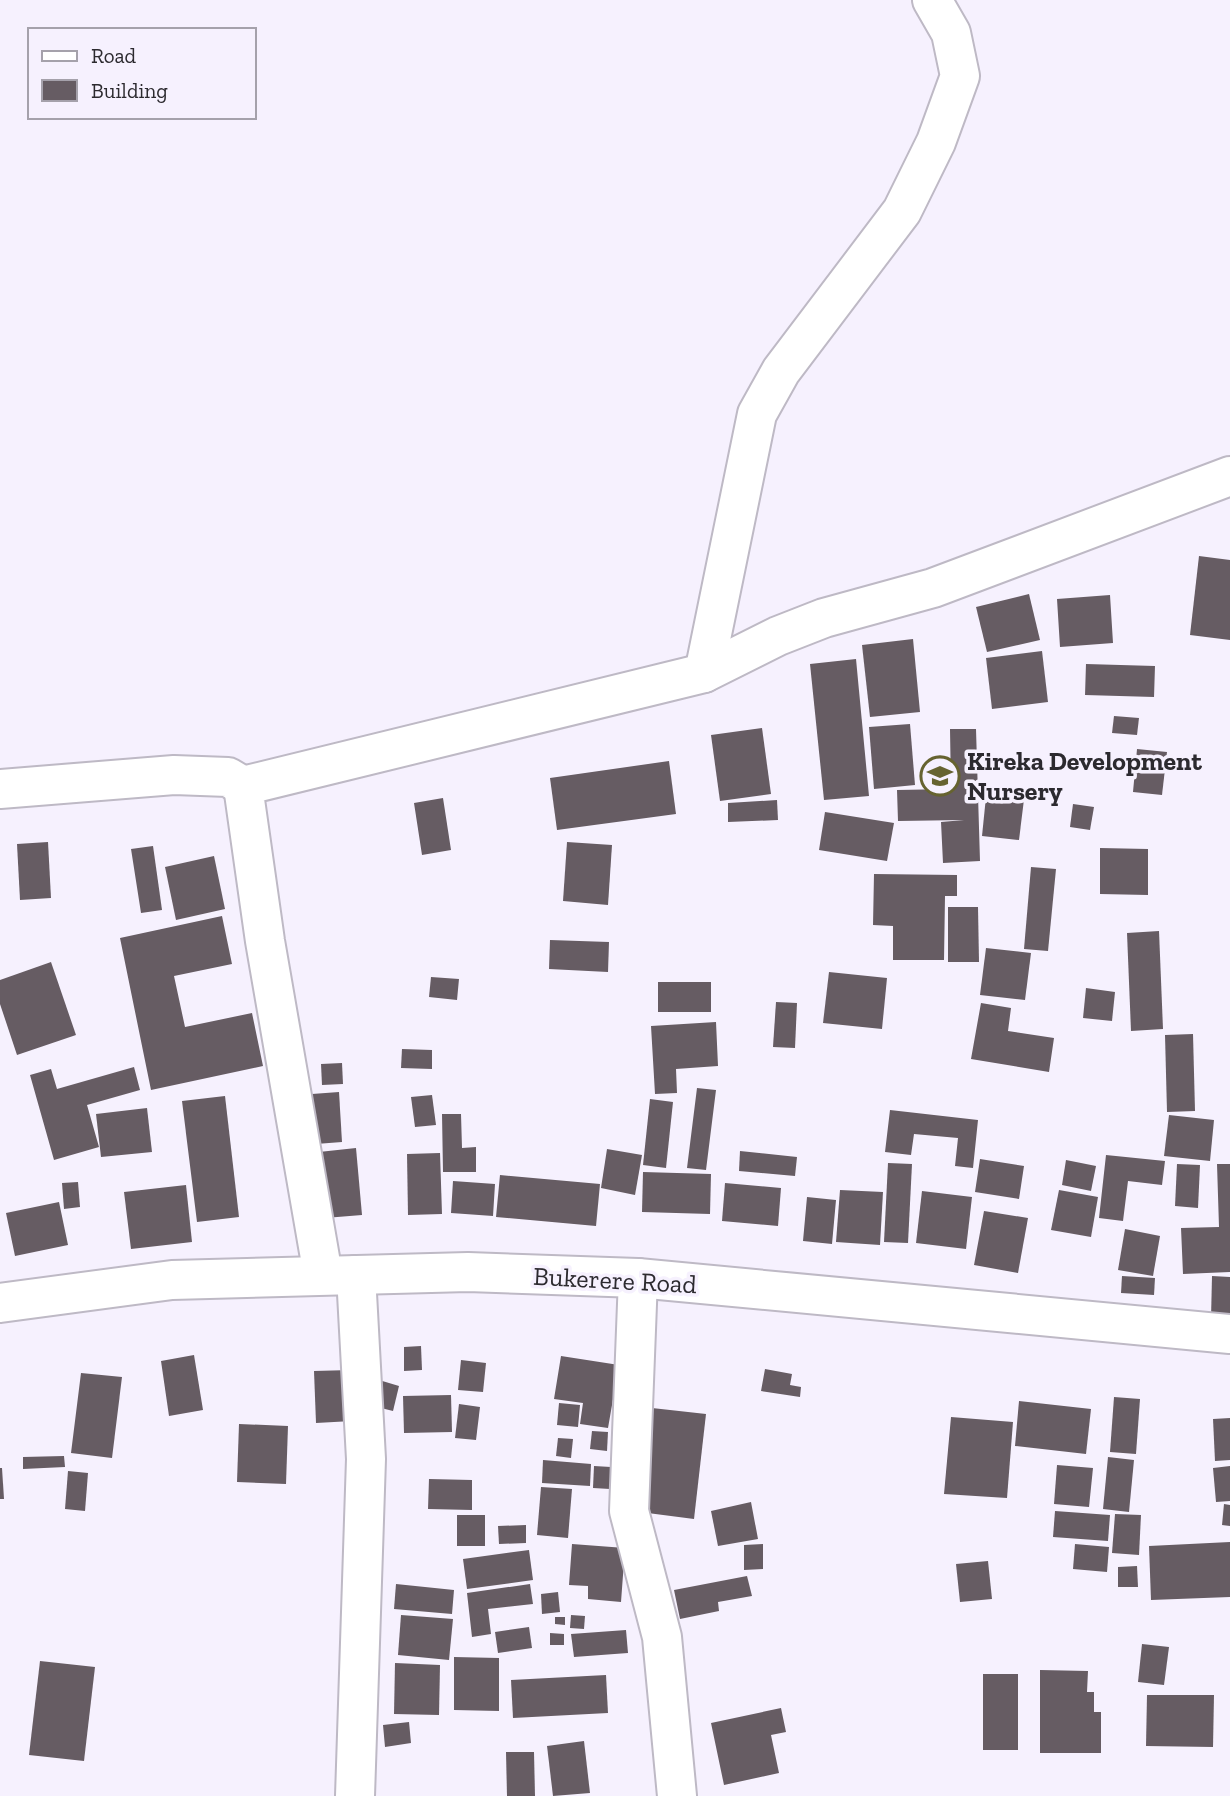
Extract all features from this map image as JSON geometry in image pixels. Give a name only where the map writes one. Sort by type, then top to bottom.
[{"type":"street","points":[[704,673],[757,414],[781,371],[902,211],[936,142],[960,75],[951,33],[932,0]]},
{"type":"street","points":[[0,789],[174,775],[228,778],[243,786],[704,673],[778,636],[824,618],[933,588],[1230,476]]},
{"type":"street","points":[[243,786],[265,941],[340,1275],[366,1459],[355,1796]]},
{"type":"street","name":"Bukerere Road","points":[[0,1303],[172,1280],[468,1272],[638,1278],[1230,1334]]},
{"type":"street","points":[[638,1278],[629,1511],[662,1637],[677,1796]]},
{"type":"building","points":[[1199,556],[1230,560],[1230,640],[1190,635]]},
{"type":"building","points":[[1029,594],[1040,640],[987,652],[976,607]]},
{"type":"building","points":[[1110,595],[1113,643],[1060,647],[1057,599]]},
{"type":"building","points":[[913,639],[920,712],[870,717],[862,645]]},
{"type":"building","points":[[1042,651],[1048,702],[992,709],[986,658]]},
{"type":"building","points":[[856,659],[869,796],[824,800],[810,664]]},
{"type":"building","points":[[1086,664],[1155,666],[1154,697],[1085,695]]},
{"type":"building","points":[[1114,716],[1139,718],[1137,735],[1112,733]]},
{"type":"building","points":[[910,724],[915,785],[874,789],[869,727]]},
{"type":"building","points":[[762,728],[771,794],[720,801],[711,735]]},
{"type":"building","points":[[950,729],[976,729],[980,861],[943,863],[941,822],[964,820],[898,821],[897,790],[951,789]]},
{"type":"building","points":[[1137,749],[1167,752],[1162,795],[1133,792]]},
{"type":"building","points":[[669,761],[676,814],[557,830],[550,778]]},
{"type":"building","points":[[987,787],[1025,791],[1019,840],[982,836]]},
{"type":"building","points":[[443,798],[451,850],[422,855],[414,803]]},
{"type":"building","points":[[777,800],[778,820],[728,822],[728,803]]},
{"type":"building","points":[[1073,804],[1094,807],[1090,830],[1070,827]]},
{"type":"building","points":[[825,812],[894,823],[887,861],[819,850]]},
{"type":"building","points":[[48,842],[51,898],[20,900],[17,844]]},
{"type":"building","points":[[567,842],[612,845],[608,905],[563,901]]},
{"type":"building","points":[[153,846],[162,910],[141,913],[131,849]]},
{"type":"building","points":[[1100,848],[1148,849],[1148,895],[1100,894]]},
{"type":"building","points":[[214,856],[225,909],[176,920],[165,867]]},
{"type":"building","points":[[1031,867],[1056,869],[1048,951],[1024,949]]},
{"type":"building","points":[[874,874],[957,875],[957,896],[945,896],[944,960],[893,960],[893,926],[873,925]]},
{"type":"building","points":[[948,907],[978,907],[979,962],[948,962]]},
{"type":"building","points":[[222,916],[232,964],[174,976],[185,1027],[252,1013],[263,1066],[151,1090],[120,938]]},
{"type":"building","points":[[1159,931],[1163,1029],[1131,1031],[1127,933]]},
{"type":"building","points":[[550,940],[609,942],[608,972],[549,969]]},
{"type":"building","points":[[986,948],[1031,953],[1025,1000],[980,995]]},
{"type":"building","points":[[51,962],[76,1035],[17,1055],[0,1004],[0,980]]},
{"type":"building","points":[[829,972],[887,978],[882,1029],[823,1023]]},
{"type":"building","points":[[431,977],[459,979],[457,1000],[429,997]]},
{"type":"building","points":[[658,982],[711,982],[711,1012],[658,1012]]},
{"type":"building","points":[[1086,988],[1115,992],[1112,1021],[1083,1018]]},
{"type":"building","points":[[776,1002],[797,1003],[795,1048],[773,1047]]},
{"type":"building","points":[[981,1003],[1011,1008],[1008,1031],[1054,1038],[1049,1072],[971,1059]]},
{"type":"building","points":[[716,1022],[718,1066],[676,1069],[677,1093],[655,1094],[651,1026]]},
{"type":"building","points":[[1193,1034],[1195,1111],[1167,1112],[1165,1035]]},
{"type":"building","points":[[402,1049],[432,1050],[432,1069],[401,1068]]},
{"type":"building","points":[[342,1063],[343,1084],[322,1085],[321,1064]]},
{"type":"building","points":[[134,1067],[140,1090],[87,1105],[99,1147],[54,1160],[30,1075],[51,1069],[57,1089]]},
{"type":"building","points":[[697,1088],[716,1090],[706,1170],[687,1168]]},
{"type":"building","points":[[339,1092],[342,1142],[316,1144],[312,1094]]},
{"type":"building","points":[[432,1095],[436,1125],[415,1127],[411,1097]]},
{"type":"building","points":[[225,1096],[239,1217],[197,1222],[182,1101]]},
{"type":"building","points":[[650,1099],[673,1102],[666,1168],[643,1165]]},
{"type":"building","points":[[147,1108],[152,1152],[101,1157],[96,1114]]},
{"type":"building","points":[[890,1110],[978,1120],[973,1168],[955,1166],[958,1138],[914,1134],[911,1155],[885,1152]]},
{"type":"building","points":[[442,1114],[461,1114],[462,1148],[476,1147],[476,1172],[443,1172]]},
{"type":"building","points":[[1169,1115],[1214,1120],[1210,1161],[1164,1156]]},
{"type":"building","points":[[356,1148],[362,1215],[325,1218],[319,1152]]},
{"type":"building","points":[[607,1149],[642,1155],[635,1195],[601,1188]]},
{"type":"building","points":[[740,1151],[797,1157],[795,1176],[739,1171]]},
{"type":"building","points":[[440,1153],[442,1214],[408,1215],[407,1154]]},
{"type":"building","points":[[1106,1155],[1165,1161],[1162,1185],[1128,1181],[1123,1221],[1099,1218]]},
{"type":"building","points":[[980,1159],[1024,1166],[1019,1199],[975,1192]]},
{"type":"building","points":[[1066,1160],[1096,1166],[1091,1191],[1062,1185]]},
{"type":"building","points":[[888,1163],[912,1164],[908,1243],[884,1242]]},
{"type":"building","points":[[1177,1164],[1200,1165],[1198,1208],[1175,1206]]},
{"type":"building","points":[[1217,1164],[1230,1164],[1230,1272],[1183,1274],[1181,1228],[1219,1227]]},
{"type":"building","points":[[643,1172],[711,1174],[710,1214],[642,1212]]},
{"type":"building","points":[[500,1175],[600,1184],[596,1226],[496,1217]]},
{"type":"building","points":[[453,1181],[495,1184],[493,1216],[451,1213]]},
{"type":"building","points":[[78,1182],[80,1207],[64,1209],[62,1183]]},
{"type":"building","points":[[725,1183],[781,1188],[778,1226],[722,1221]]},
{"type":"building","points":[[186,1185],[192,1242],[131,1249],[124,1192]]},
{"type":"building","points":[[840,1190],[883,1192],[880,1245],[836,1242]]},
{"type":"building","points":[[1059,1190],[1098,1197],[1091,1237],[1051,1230]]},
{"type":"building","points":[[922,1191],[972,1197],[966,1249],[916,1243]]},
{"type":"building","points":[[807,1197],[836,1200],[832,1244],[803,1241]]},
{"type":"building","points":[[59,1202],[68,1245],[15,1256],[6,1213]]},
{"type":"building","points":[[984,1211],[1028,1218],[1018,1273],[974,1265]]},
{"type":"building","points":[[1125,1229],[1160,1236],[1153,1276],[1118,1270]]},
{"type":"building","points":[[1122,1276],[1155,1278],[1154,1295],[1121,1293]]},
{"type":"building","points":[[1212,1276],[1230,1277],[1230,1320],[1211,1319]]},
{"type":"building","points":[[421,1346],[422,1370],[404,1371],[404,1347]]},
{"type":"building","points":[[194,1355],[203,1410],[169,1416],[161,1361]]},
{"type":"building","points":[[561,1356],[619,1365],[608,1428],[580,1424],[583,1403],[554,1399]]},
{"type":"building","points":[[461,1360],[486,1363],[483,1392],[458,1390]]},
{"type":"building","points":[[765,1369],[792,1374],[790,1385],[801,1387],[800,1397],[761,1391]]},
{"type":"building","points":[[351,1370],[352,1421],[316,1423],[314,1371]]},
{"type":"building","points":[[81,1373],[122,1377],[112,1458],[71,1453]]},
{"type":"building","points":[[379,1380],[399,1386],[393,1411],[373,1406]]},
{"type":"building","points":[[451,1395],[452,1432],[404,1433],[403,1396]]},
{"type":"building","points":[[1114,1397],[1140,1399],[1136,1454],[1110,1452]]},
{"type":"building","points":[[1019,1401],[1091,1409],[1086,1454],[1015,1446]]},
{"type":"building","points":[[559,1403],[580,1405],[578,1427],[557,1425]]},
{"type":"building","points":[[459,1404],[480,1407],[476,1440],[455,1438]]},
{"type":"building","points":[[652,1408],[706,1414],[694,1519],[640,1512]]},
{"type":"building","points":[[951,1417],[1013,1422],[1007,1498],[944,1494]]},
{"type":"building","points":[[1230,1418],[1230,1460],[1215,1461],[1213,1419]]},
{"type":"building","points":[[239,1424],[288,1426],[286,1484],[237,1482]]},
{"type":"building","points":[[592,1431],[608,1432],[607,1451],[590,1449]]},
{"type":"building","points":[[558,1438],[573,1439],[571,1458],[556,1456]]},
{"type":"building","points":[[64,1456],[65,1467],[23,1469],[23,1457]]},
{"type":"building","points":[[1108,1457],[1134,1460],[1129,1512],[1103,1509]]},
{"type":"building","points":[[543,1460],[591,1464],[590,1486],[542,1483]]},
{"type":"building","points":[[1057,1465],[1093,1468],[1089,1507],[1054,1504]]},
{"type":"building","points":[[594,1466],[611,1467],[610,1489],[593,1488]]},
{"type":"building","points":[[1230,1466],[1230,1501],[1216,1502],[1213,1468]]},
{"type":"building","points":[[2,1468],[4,1499],[0,1499]]},
{"type":"building","points":[[68,1471],[88,1473],[85,1511],[65,1509]]},
{"type":"building","points":[[429,1479],[472,1480],[472,1510],[428,1509]]},
{"type":"building","points":[[541,1487],[572,1489],[568,1538],[537,1535]]},
{"type":"building","points":[[751,1502],[758,1539],[718,1546],[711,1511]]},
{"type":"building","points":[[1224,1504],[1230,1505],[1230,1526],[1222,1525]]},
{"type":"building","points":[[1055,1511],[1110,1515],[1108,1541],[1053,1537]]},
{"type":"building","points":[[1115,1514],[1141,1515],[1139,1555],[1112,1553]]},
{"type":"building","points":[[457,1515],[485,1515],[485,1546],[457,1546]]},
{"type":"building","points":[[526,1525],[526,1543],[499,1544],[498,1526]]},
{"type":"building","points":[[1230,1542],[1230,1597],[1151,1600],[1149,1546]]},
{"type":"building","points":[[572,1544],[625,1548],[621,1602],[588,1599],[588,1586],[569,1585]]},
{"type":"building","points":[[763,1544],[763,1569],[744,1570],[744,1545]]},
{"type":"building","points":[[1075,1544],[1109,1547],[1107,1572],[1073,1569]]},
{"type":"building","points":[[529,1550],[533,1580],[467,1589],[463,1559]]},
{"type":"building","points":[[988,1561],[992,1599],[960,1602],[956,1564]]},
{"type":"building","points":[[1137,1566],[1138,1587],[1118,1587],[1118,1567]]},
{"type":"building","points":[[747,1576],[752,1596],[718,1602],[719,1611],[680,1619],[674,1590]]},
{"type":"building","points":[[396,1584],[454,1590],[452,1614],[394,1609]]},
{"type":"building","points":[[530,1584],[533,1604],[488,1609],[491,1634],[472,1637],[467,1593]]},
{"type":"building","points":[[558,1592],[560,1612],[542,1614],[541,1594]]},
{"type":"building","points":[[401,1615],[453,1619],[449,1660],[398,1655]]},
{"type":"building","points":[[571,1615],[585,1616],[584,1629],[570,1628]]},
{"type":"building","points":[[555,1617],[565,1617],[565,1625],[555,1624]]},
{"type":"building","points":[[529,1627],[532,1648],[498,1653],[495,1632]]},
{"type":"building","points":[[626,1630],[628,1653],[574,1657],[571,1634]]},
{"type":"building","points":[[550,1633],[564,1634],[564,1645],[550,1645]]},
{"type":"building","points":[[1142,1644],[1169,1647],[1164,1685],[1138,1682]]},
{"type":"building","points":[[454,1657],[499,1658],[499,1711],[454,1710]]},
{"type":"building","points":[[40,1661],[95,1667],[84,1761],[29,1755]]},
{"type":"building","points":[[395,1663],[440,1665],[439,1715],[394,1714]]},
{"type":"building","points":[[1040,1670],[1088,1671],[1087,1692],[1094,1692],[1094,1712],[1101,1712],[1101,1753],[1040,1753]]},
{"type":"building","points":[[983,1674],[1018,1674],[1018,1750],[983,1750]]},
{"type":"building","points":[[606,1675],[608,1713],[513,1718],[511,1680]]},
{"type":"building","points":[[1147,1695],[1214,1695],[1213,1747],[1146,1746]]},
{"type":"building","points":[[781,1708],[786,1732],[771,1735],[779,1773],[724,1785],[711,1723]]},
{"type":"building","points":[[409,1722],[411,1743],[385,1747],[383,1725]]},
{"type":"building","points":[[584,1741],[590,1793],[553,1796],[547,1746]]},
{"type":"building","points":[[506,1752],[534,1752],[535,1796],[507,1796]]},
{"type":"place","name":"Kireka Development Nursery","points":[[940,776]]}]
